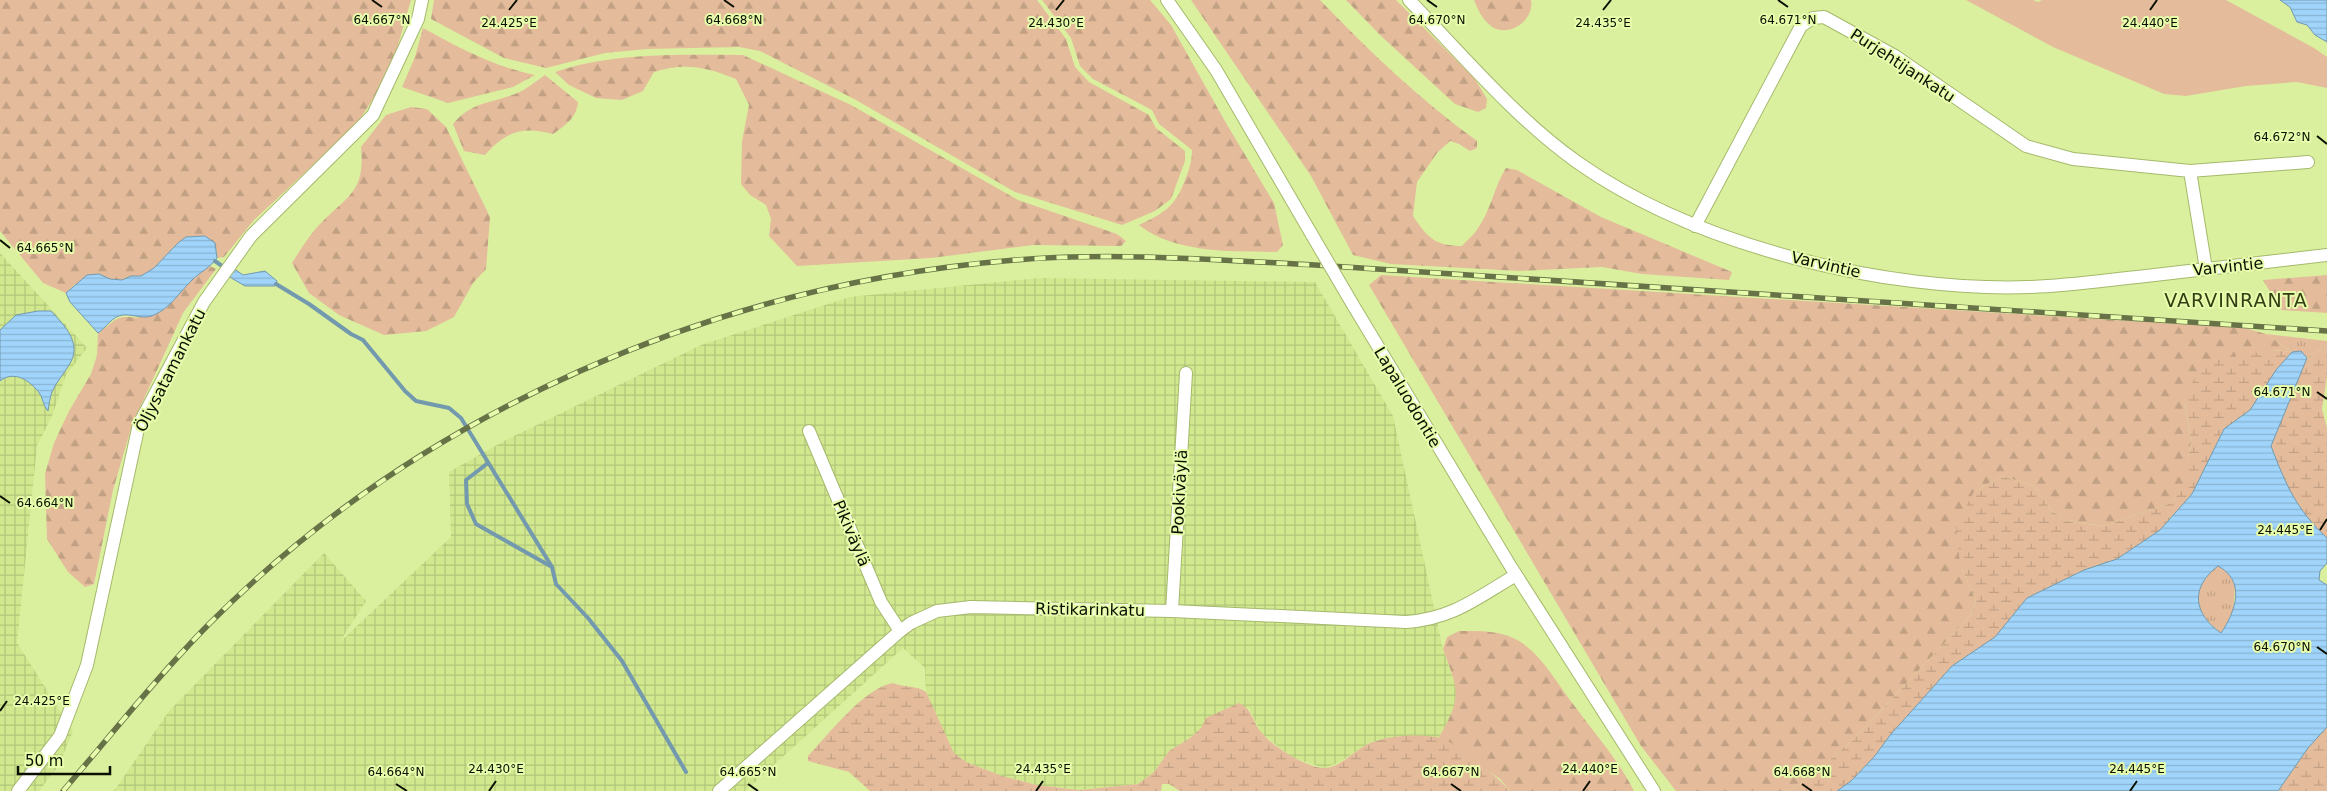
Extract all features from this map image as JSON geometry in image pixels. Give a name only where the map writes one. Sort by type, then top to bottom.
[{"type":"street","name":"Öljysatamankatu","points":[[18,791],[60,736],[87,665],[139,424],[204,302],[251,236],[373,115],[418,19],[422,0]]},
{"type":"street","name":"Lapaluodontie","points":[[1167,0],[1216,70],[1353,305],[1516,575],[1654,791]]},
{"type":"street","name":"Varvintie","points":[[1409,0],[1510,103],[1575,160],[1642,203],[1695,226],[1802,259],[1837,268],[1924,283],[1956,286],[2032,287],[2327,255]]},
{"type":"street","name":"Purjehtijankatu","points":[[1695,226],[1801,26],[1806,21],[1818,17],[1830,19],[1879,46],[2026,146],[2073,159],[2190,171],[2308,162]]},
{"type":"street","points":[[2190,171],[2206,269]]},
{"type":"street","name":"Pookiväylä","points":[[1172,611],[1186,373]]},
{"type":"street","name":"Pikiväylä","points":[[809,431],[881,602],[900,631]]},
{"type":"street","name":"Ristikarinkatu","points":[[719,791],[900,631],[911,623],[937,611],[971,607],[1172,611],[1406,622],[1436,619],[1458,610],[1516,575]]},
{"type":"shaded area","points":[[0,253],[87,348],[66,375],[52,416],[37,446],[17,643],[73,731],[59,765],[39,791],[0,791]]},
{"type":"shaded area","points":[[1039,278],[1315,282],[1393,416],[1443,649],[1457,690],[1453,712],[1439,737],[1401,736],[1369,743],[1338,763],[1324,768],[1293,758],[1261,733],[1249,708],[1206,718],[1201,728],[1190,738],[1169,751],[1154,772],[1138,784],[1079,790],[1037,785],[1002,776],[966,762],[954,753],[926,692],[925,668],[903,648],[745,791],[114,791],[169,711],[324,553],[366,601],[339,643],[451,537],[449,472],[506,440],[701,345],[850,297]]},
{"type":"green space","points":[[0,0],[411,0],[390,73],[356,125],[254,220],[224,257],[217,258],[217,252],[205,236],[186,237],[154,268],[141,276],[131,276],[122,280],[110,279],[99,274],[74,285],[66,293],[43,283],[0,231]]},
{"type":"green space","points":[[434,0],[1037,0],[1066,39],[1075,67],[1089,82],[1149,115],[1156,128],[1185,151],[1185,161],[1171,199],[1155,211],[1122,225],[1015,192],[856,100],[760,51],[739,47],[647,49],[605,53],[546,68],[504,58],[431,19]]},
{"type":"green space","points":[[1042,0],[1150,0],[1171,25],[1274,203],[1283,245],[1277,252],[1223,251],[1187,246],[1154,234],[1139,225],[1162,213],[1173,203],[1189,169],[1192,150],[1159,124],[1152,110],[1093,79],[1080,66],[1071,38]]},
{"type":"green space","points":[[1191,0],[1320,0],[1396,74],[1435,109],[1477,141],[1477,148],[1470,151],[1450,141],[1437,153],[1417,182],[1413,216],[1423,230],[1433,239],[1453,246],[1462,246],[1476,231],[1486,214],[1506,168],[1517,170],[1601,217],[1732,272],[1729,280],[1642,274],[1602,267],[1520,271],[1391,264],[1353,255],[1311,176]]},
{"type":"green space","points":[[1346,0],[1396,0],[1475,79],[1487,99],[1486,108],[1478,112],[1455,104],[1381,36]]},
{"type":"green space","points":[[1474,0],[1531,0],[1531,7],[1525,20],[1512,29],[1505,30],[1491,26],[1479,11]]},
{"type":"green space","points":[[1966,0],[2033,0],[2038,2],[2042,0],[2226,0],[2327,57],[2327,88],[2297,82],[2246,86],[2186,96],[2164,94],[2053,47]]},
{"type":"green space","points":[[423,28],[491,62],[535,75],[513,87],[448,103],[402,87],[415,57]]},
{"type":"green space","points":[[672,55],[743,55],[851,105],[1018,200],[1117,234],[1126,241],[1121,246],[1033,245],[931,258],[797,266],[769,236],[771,219],[766,205],[750,195],[741,184],[742,141],[749,105],[736,79],[715,71],[695,67],[675,67],[654,72],[643,91],[622,100],[596,98],[569,85],[555,72],[601,61],[625,58]]},
{"type":"green space","points":[[545,75],[578,102],[573,117],[566,124],[553,134],[533,131],[516,132],[500,140],[485,155],[464,151],[453,124],[460,117],[482,104],[519,92]]},
{"type":"green space","points":[[411,107],[427,109],[446,127],[490,217],[486,269],[473,283],[454,317],[426,331],[384,335],[339,315],[309,293],[292,263],[318,227],[354,190],[361,173],[361,147],[386,115]]},
{"type":"green space","points":[[210,266],[216,269],[183,313],[132,425],[113,490],[94,584],[85,587],[68,572],[47,539],[45,474],[54,443],[69,411],[91,374],[97,355],[98,333],[119,318],[137,318]]},
{"type":"green space","points":[[1381,275],[2245,328],[2266,334],[2292,352],[2274,350],[2185,403],[2191,442],[2187,463],[2187,484],[2171,503],[2105,526],[2070,522],[2052,511],[2034,486],[2002,476],[1974,492],[1960,564],[1976,601],[1971,615],[1854,739],[1800,785],[1786,791],[1676,791],[1641,746],[1369,285]]},
{"type":"green space","points":[[2327,275],[2327,313],[2281,310],[2263,280]]},
{"type":"green space","points":[[2266,334],[2327,341],[2327,345],[2307,358],[2301,351],[2292,352]]},
{"type":"green space","points":[[2327,345],[2327,377],[2322,409],[2327,428],[2327,538],[2307,517],[2293,496],[2271,446],[2307,358]]},
{"type":"green space","points":[[2274,350],[2292,352],[2276,370],[2250,410],[2224,429],[2192,494],[2160,530],[2117,559],[2084,570],[2027,598],[1995,637],[1952,666],[1891,734],[1874,757],[1851,781],[1837,791],[1786,791],[1800,785],[1854,739],[1971,615],[1976,601],[1960,564],[1956,524],[1974,492],[2002,476],[2034,486],[2052,511],[2070,522],[2105,526],[2171,503],[2187,483],[2187,463],[2191,442],[2185,402],[2199,366],[2215,359]]},
{"type":"green space","points":[[2218,566],[2229,572],[2235,587],[2233,614],[2221,633],[2205,617],[2200,609],[2198,600],[2203,583]]},
{"type":"green space","points":[[1459,631],[1490,632],[1505,635],[1528,647],[1549,670],[1613,757],[1634,791],[1510,791],[1500,779],[1439,737],[1452,712],[1456,694],[1455,685],[1443,649],[1447,637]]},
{"type":"green space","points":[[893,683],[918,688],[926,692],[954,753],[966,762],[1002,776],[1037,785],[1079,790],[1138,784],[1154,772],[1169,751],[1190,738],[1201,728],[1206,718],[1239,703],[1248,709],[1258,728],[1266,738],[1289,755],[1316,767],[1323,768],[1335,765],[1364,746],[1386,738],[1412,735],[1437,737],[1465,752],[1487,769],[1510,791],[1180,791],[1169,784],[1162,784],[1161,791],[870,791],[849,772],[808,761],[808,756],[859,702],[882,686]]},
{"type":"green space","points":[[2327,727],[2327,791],[2278,791],[2308,748]]},
{"type":"water","points":[[2280,0],[2327,0],[2327,42],[2315,35],[2307,25],[2297,22],[2290,7]]},
{"type":"water","points":[[205,236],[215,243],[217,258],[191,281],[170,304],[154,315],[146,317],[119,316],[98,333],[70,302],[66,293],[87,275],[99,274],[110,279],[122,280],[131,276],[141,276],[154,268],[186,237]]},
{"type":"water","points":[[233,268],[243,275],[265,271],[277,281],[275,286],[245,286],[228,276]]},
{"type":"water","points":[[51,311],[67,329],[74,350],[69,365],[52,392],[48,411],[40,394],[27,381],[11,376],[0,381],[0,330],[16,315]]},
{"type":"water","points":[[2301,351],[2307,358],[2271,446],[2293,496],[2307,517],[2327,538],[2327,563],[2320,571],[2319,580],[2327,585],[2327,727],[2308,748],[2278,791],[1837,791],[1851,781],[1874,757],[1891,734],[1952,666],[1995,637],[2027,598],[2084,570],[2117,559],[2160,530],[2192,494],[2224,429],[2250,410],[2276,370],[2292,352]],"holes":[[[2218,566],[2227,572],[2235,588],[2236,597],[2231,615],[2221,633],[2205,617],[2200,609],[2198,600],[2199,591],[2209,574]]]},
{"type":"waterway","points":[[215,261],[222,266]]},
{"type":"waterway","points":[[276,284],[363,340],[405,391],[416,401],[449,408],[461,418],[552,567],[556,584],[588,618],[622,661],[686,772]]},
{"type":"waterway","points":[[488,463],[466,480],[467,504],[476,524],[552,567]]},
{"type":"railway","points":[[63,791],[153,685],[209,624],[292,548],[382,481],[479,422],[580,371],[685,330],[793,297],[904,274],[1015,260],[1053,258],[1203,259],[2327,331]]},
{"type":"district","name":"VARVINRANTA","points":[[2236,300]]}]
